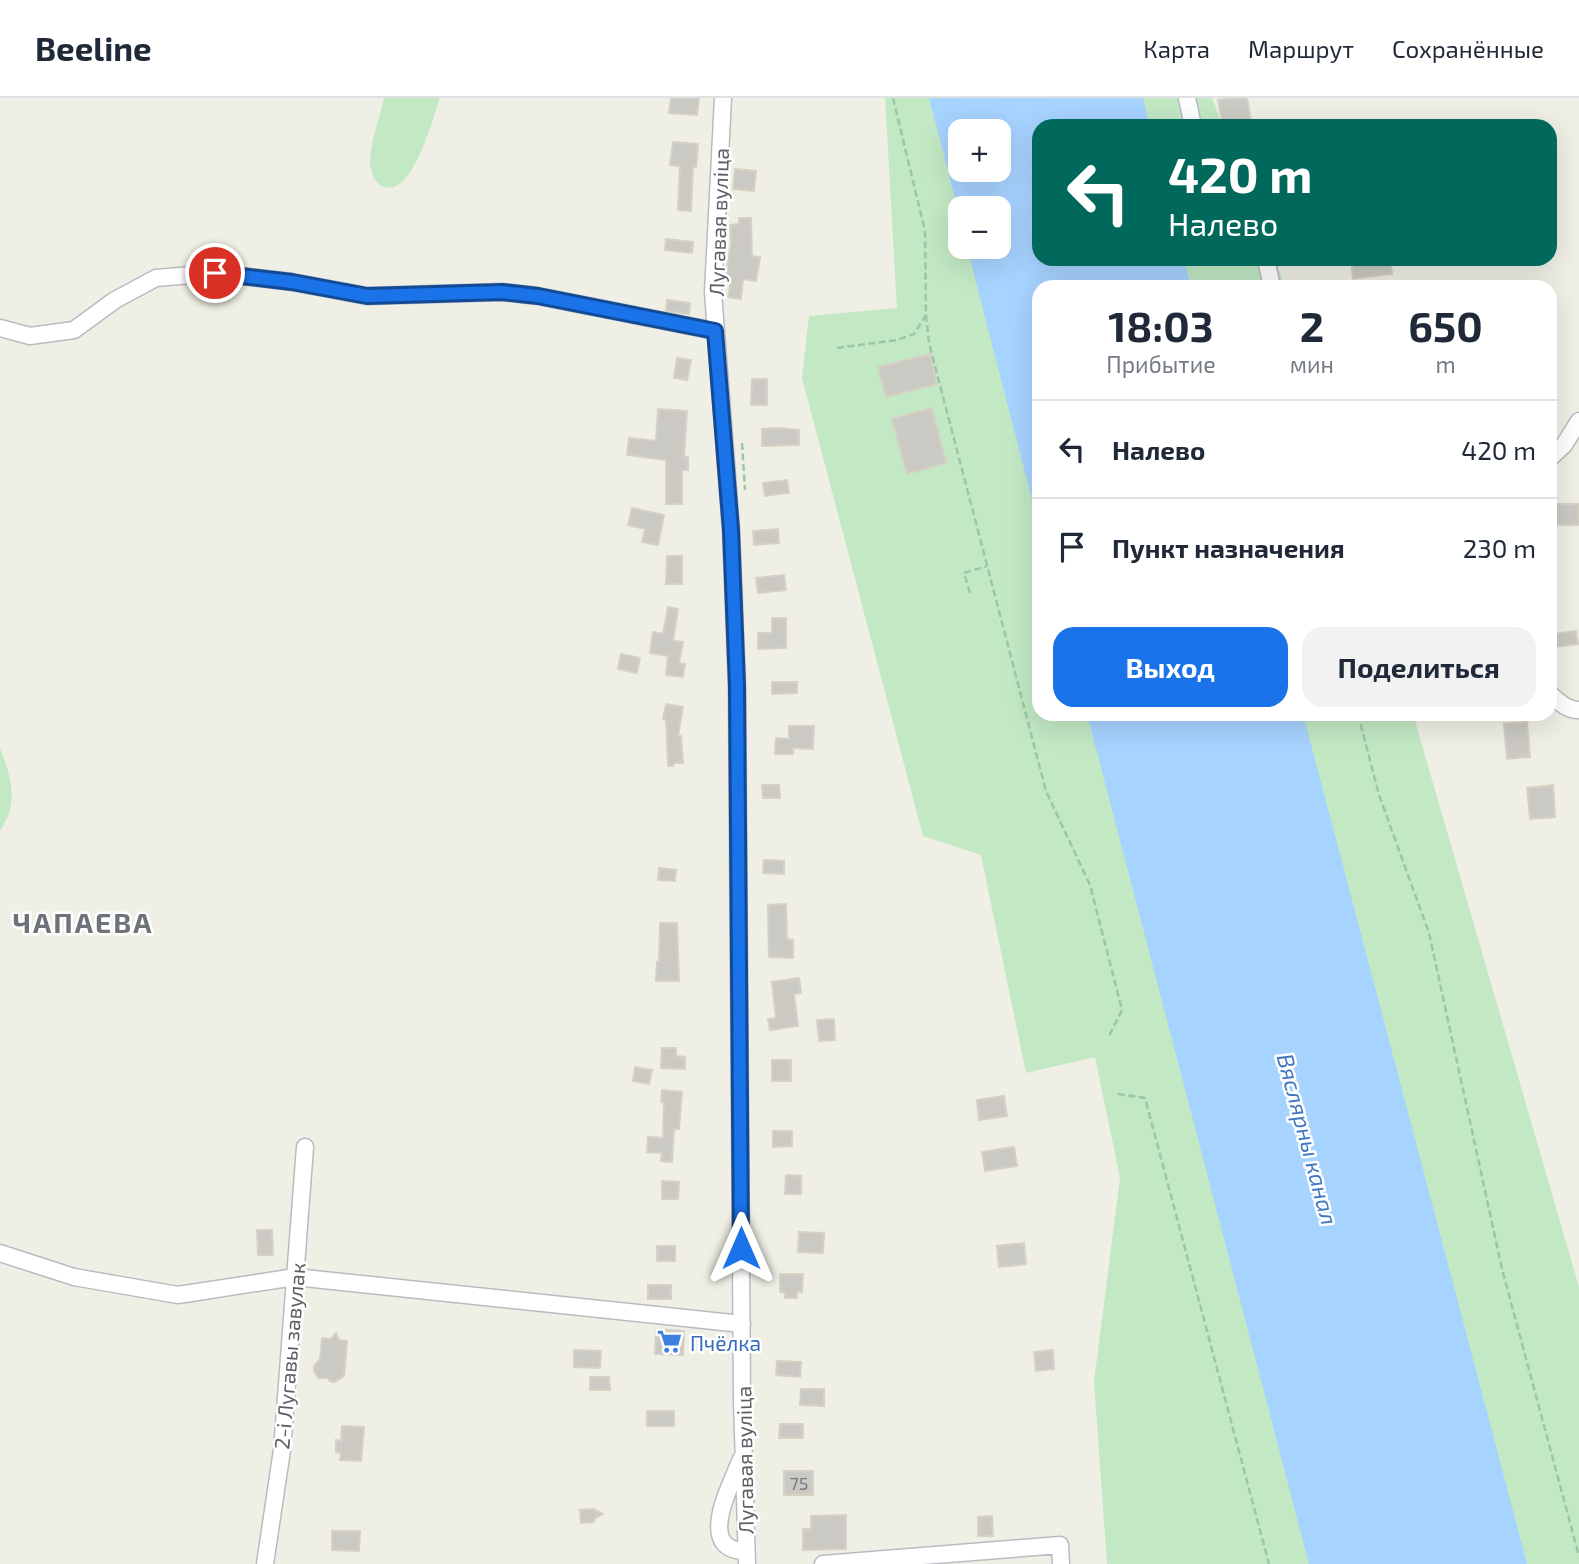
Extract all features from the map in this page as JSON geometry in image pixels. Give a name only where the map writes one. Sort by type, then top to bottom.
[{"type":"street","name":"Лугавая вуліца","points":[[723,98],[713,292],[731,530],[737,686],[746,1557]]},
{"type":"street","points":[[1186,98],[1191,119]]},
{"type":"street","points":[[0,328],[30,336],[74,330],[115,300],[156,278],[215,273],[292,282],[367,296],[502,292],[538,296],[715,331]]},
{"type":"street","points":[[1557,452],[1579,421]]},
{"type":"street","points":[[1557,699],[1574,710],[1579,710]]},
{"type":"street","name":"2-і Лугавы завулак","points":[[265,1564],[282,1450],[305,1147]]},
{"type":"street","points":[[0,1253],[74,1277],[178,1295],[295,1277],[742,1324]]},
{"type":"street","points":[[743,1454],[720,1513],[718,1527],[726,1543],[746,1557]]},
{"type":"street","points":[[823,1564],[1060,1545],[1061,1564]]},
{"type":"path","points":[[892,98],[925,231],[929,343],[1046,791],[1090,885],[1122,1010],[1108,1038]]},
{"type":"path","points":[[837,348],[897,340],[914,334],[926,315]]},
{"type":"path","points":[[743,443],[745,490]]},
{"type":"path","points":[[970,593],[964,573],[987,566]]},
{"type":"path","points":[[1360,721],[1379,794],[1429,933],[1502,1269],[1579,1556]]},
{"type":"path","points":[[1118,1094],[1145,1098],[1269,1564]]},
{"type":"green space","points":[[384,98],[440,98],[420,155],[403,181],[393,187],[379,184],[370,165],[370,154]]},
{"type":"green space","points":[[885,98],[1212,98],[1220,119],[1032,119],[1032,266],[1278,266],[1282,280],[1032,280],[1032,721],[1415,721],[1579,1287],[1579,1564],[1107,1564],[1094,1382],[1120,1178],[1095,1057],[1026,1073],[981,855],[923,836],[802,378],[809,316],[897,308]]},
{"type":"green space","points":[[0,748],[8,770],[12,801],[0,831]]},
{"type":"water","points":[[929,98],[1143,98],[1148,119],[1032,119],[1032,266],[1186,266],[1189,280],[1032,280],[1032,500],[970,259],[1011,259],[1011,196],[954,196],[951,182],[1011,182],[1011,119],[948,119],[948,171]]},
{"type":"water","name":"Вяслярны канал","points":[[1089,721],[1305,721],[1527,1564],[1309,1564]]},
{"type":"building","points":[[671,98],[699,98],[697,115],[669,113]]},
{"type":"building","points":[[1247,98],[1251,119],[1222,119],[1218,100]]},
{"type":"building","points":[[673,142],[698,144],[696,167],[693,167],[691,211],[678,210],[680,166],[670,165]]},
{"type":"building","points":[[735,169],[756,171],[754,191],[733,189]]},
{"type":"building","points":[[739,218],[751,218],[752,256],[760,257],[756,281],[743,279],[741,299],[728,297],[731,281],[725,280],[731,243],[730,225],[739,224]]},
{"type":"building","points":[[666,239],[693,242],[692,253],[665,250]]},
{"type":"building","points":[[1352,266],[1391,266],[1392,274],[1353,279]]},
{"type":"building","points":[[667,300],[690,303],[689,314],[666,311]]},
{"type":"building","points":[[930,354],[937,384],[886,397],[878,367]]},
{"type":"building","points":[[677,358],[691,360],[687,380],[674,378]]},
{"type":"building","points":[[752,379],[767,379],[767,405],[751,405]]},
{"type":"building","points":[[932,408],[946,463],[907,474],[892,419]]},
{"type":"building","points":[[658,409],[687,411],[684,457],[688,457],[688,470],[682,470],[682,504],[666,504],[666,460],[627,455],[629,438],[656,441]]},
{"type":"building","points":[[762,429],[799,430],[799,445],[762,446]]},
{"type":"building","points":[[787,480],[789,493],[765,496],[763,483]]},
{"type":"building","points":[[1557,504],[1579,504],[1579,525],[1557,525]]},
{"type":"building","points":[[632,508],[664,515],[658,545],[642,542],[645,529],[628,525]]},
{"type":"building","points":[[778,529],[779,543],[754,545],[753,531]]},
{"type":"building","points":[[667,556],[682,556],[682,584],[666,584]]},
{"type":"building","points":[[784,575],[786,590],[758,593],[756,578]]},
{"type":"building","points":[[668,607],[678,609],[673,641],[683,642],[679,663],[685,664],[683,677],[666,675],[668,656],[650,653],[653,632],[663,634]]},
{"type":"building","points":[[772,618],[786,618],[786,648],[758,649],[758,633],[772,633]]},
{"type":"building","points":[[1576,631],[1578,644],[1557,647],[1557,633]]},
{"type":"building","points":[[621,654],[640,658],[637,673],[618,669]]},
{"type":"building","points":[[772,682],[797,682],[797,693],[772,694]]},
{"type":"building","points":[[666,704],[683,707],[678,736],[681,736],[683,763],[674,763],[673,766],[668,766],[666,720],[663,719]]},
{"type":"building","points":[[1527,722],[1530,757],[1507,759],[1504,724]]},
{"type":"building","points":[[789,726],[814,726],[813,749],[793,748],[793,754],[775,754],[776,738],[789,739]]},
{"type":"building","points":[[762,785],[779,785],[780,798],[763,798]]},
{"type":"building","points":[[1553,785],[1555,817],[1530,819],[1527,788]]},
{"type":"building","points":[[764,860],[784,861],[784,874],[763,873]]},
{"type":"building","points":[[659,868],[676,870],[675,881],[658,880]]},
{"type":"building","points":[[786,904],[787,939],[793,940],[793,958],[769,957],[768,905]]},
{"type":"building","points":[[660,923],[677,923],[679,981],[656,981]]},
{"type":"building","points":[[799,978],[801,993],[794,994],[798,1026],[770,1030],[768,1019],[776,1018],[772,982]]},
{"type":"building","points":[[834,1019],[835,1040],[819,1041],[817,1020]]},
{"type":"building","points":[[662,1048],[676,1048],[676,1056],[685,1057],[685,1069],[661,1068]]},
{"type":"building","points":[[772,1060],[791,1060],[791,1081],[772,1081]]},
{"type":"building","points":[[635,1067],[652,1070],[649,1084],[633,1081]]},
{"type":"building","points":[[662,1090],[682,1092],[679,1129],[674,1129],[672,1162],[661,1161],[662,1153],[647,1152],[648,1137],[663,1138]]},
{"type":"building","points":[[1004,1096],[1007,1116],[979,1120],[977,1100]]},
{"type":"building","points":[[773,1131],[792,1131],[792,1146],[773,1147]]},
{"type":"building","points":[[1014,1147],[1017,1166],[985,1171],[982,1152]]},
{"type":"building","points":[[786,1175],[801,1176],[801,1194],[785,1194]]},
{"type":"building","points":[[662,1181],[679,1182],[678,1199],[662,1199]]},
{"type":"building","points":[[257,1230],[272,1230],[273,1255],[258,1255]]},
{"type":"building","points":[[799,1232],[824,1233],[823,1253],[798,1252]]},
{"type":"building","points":[[1024,1243],[1026,1264],[999,1267],[997,1246]]},
{"type":"building","points":[[657,1246],[675,1246],[675,1261],[657,1261]]},
{"type":"building","points":[[780,1274],[803,1274],[802,1292],[797,1292],[797,1298],[785,1298],[785,1293],[780,1292]]},
{"type":"building","points":[[648,1285],[671,1285],[671,1299],[648,1299]]},
{"type":"building","name":"Пчёлка","points":[[656,1329],[684,1331],[683,1355],[655,1354]]},
{"type":"building","points":[[336,1333],[339,1340],[347,1341],[344,1376],[331,1382],[327,1378],[318,1378],[314,1366],[320,1359],[322,1338],[331,1339]]},
{"type":"building","points":[[574,1350],[601,1351],[600,1368],[574,1367]]},
{"type":"building","points":[[1053,1350],[1054,1369],[1036,1371],[1034,1352]]},
{"type":"building","points":[[777,1361],[801,1362],[800,1377],[776,1375]]},
{"type":"building","points":[[590,1377],[609,1377],[610,1390],[590,1390]]},
{"type":"building","points":[[801,1389],[824,1389],[824,1406],[800,1405]]},
{"type":"building","points":[[647,1411],[674,1411],[674,1426],[647,1426]]},
{"type":"building","points":[[780,1424],[803,1424],[803,1438],[779,1438]]},
{"type":"building","points":[[342,1426],[364,1427],[361,1461],[340,1460],[341,1453],[336,1452],[336,1440],[341,1441]]},
{"type":"building","points":[[784,1471],[813,1471],[813,1495],[784,1495]]},
{"type":"building","points":[[593,1509],[603,1514],[594,1519],[594,1522],[581,1523],[580,1510]]},
{"type":"building","points":[[846,1515],[846,1549],[803,1550],[803,1529],[811,1529],[811,1516]]},
{"type":"building","points":[[992,1516],[993,1536],[978,1536],[978,1517]]},
{"type":"building","points":[[332,1531],[360,1531],[359,1551],[332,1550]]},
{"type":"place","name":"Пчёлка","points":[[670,1342]]},
{"type":"district","name":"ЧАПАЕВА","points":[[83,922]]},
{"type":"route","points":[[215,273],[292,282],[367,296],[502,292],[538,296],[715,331],[731,530],[737,686],[741,1248]]}]
